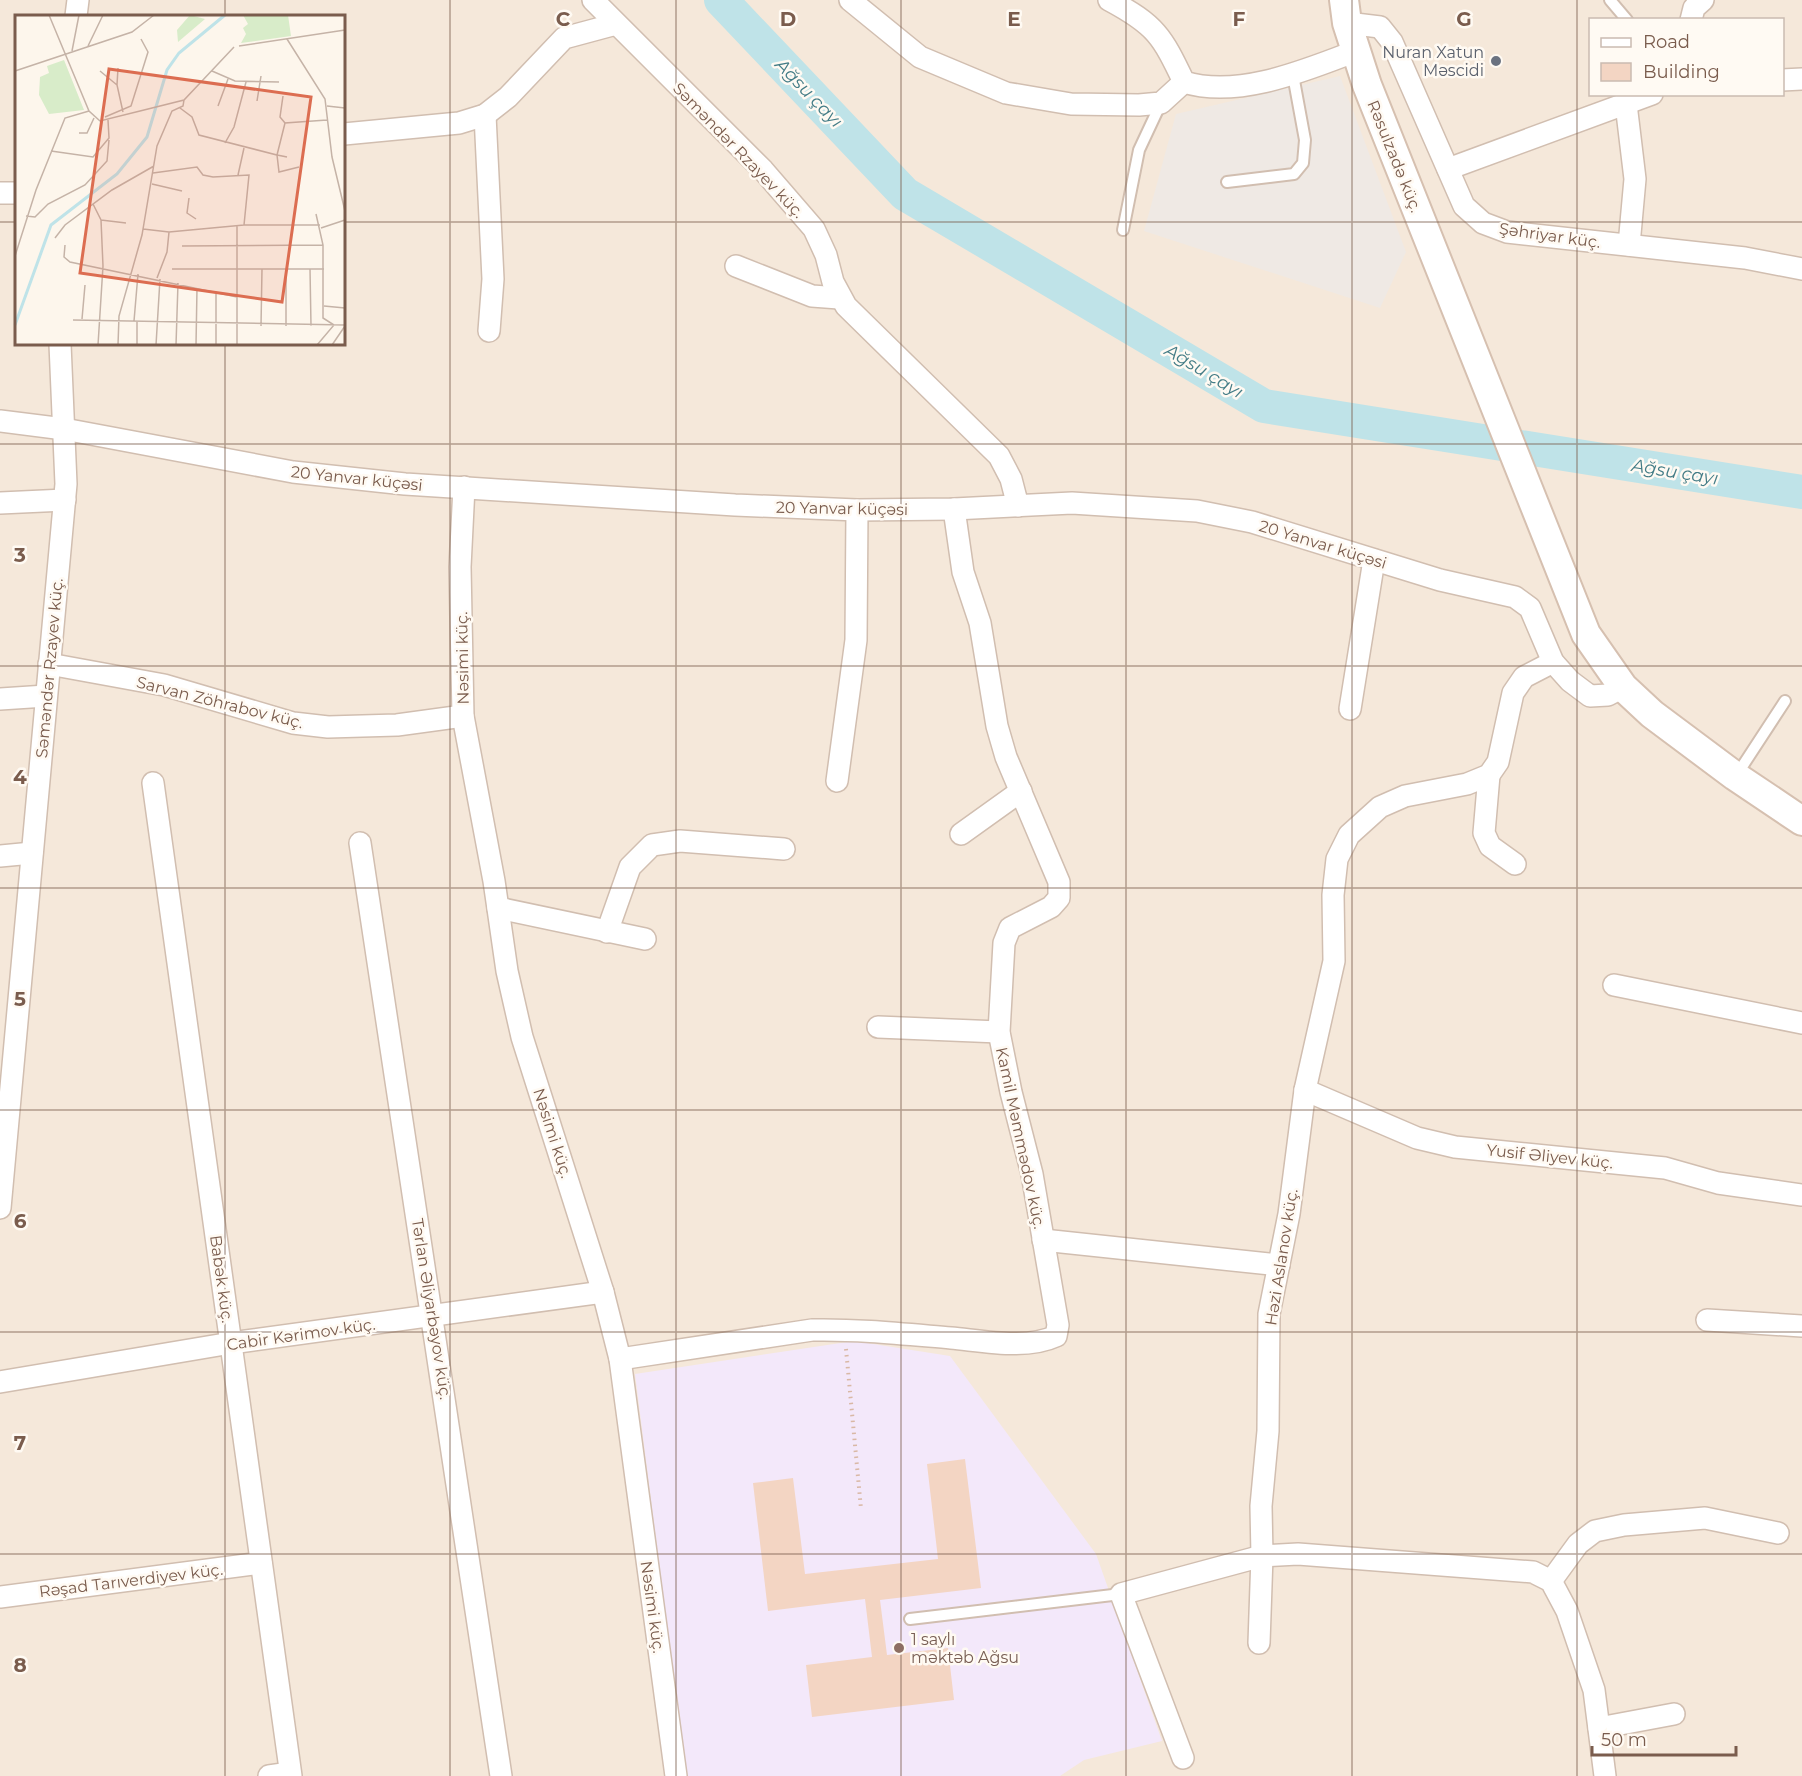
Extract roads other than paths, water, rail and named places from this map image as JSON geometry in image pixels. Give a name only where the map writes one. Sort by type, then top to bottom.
[{"type":"main road","name":"Rəsulzadə küç.","points":[[1346,11],[1367,85],[1586,634],[1623,687],[1652,714],[1735,776],[1802,821]]},
{"type":"street","points":[[76,15],[78,0]]},
{"type":"street","name":"Səməndər Rzayev küç.","points":[[593,0],[763,170],[814,229],[826,255],[839,298],[999,456],[1011,479],[1018,506]]},
{"type":"street","points":[[850,0],[920,57],[1006,93],[1071,104],[1139,105],[1161,102],[1184,82]]},
{"type":"street","points":[[1109,0],[1138,15],[1164,39],[1184,82],[1202,88],[1229,86],[1293,75],[1356,51]]},
{"type":"street","points":[[1692,18],[1694,8],[1703,0]]},
{"type":"street","name":"Şəhriyar küç.","points":[[1346,11],[1380,27],[1392,42],[1464,206],[1483,223],[1507,232],[1745,258],[1802,269]]},
{"type":"street","points":[[345,134],[459,123],[485,115],[508,97],[564,38],[616,24]]},
{"type":"street","points":[[1784,80],[1802,79]]},
{"type":"street","points":[[1448,169],[1647,96]]},
{"type":"street","points":[[1626,104],[1635,179],[1634,218],[1629,245]]},
{"type":"street","points":[[485,115],[493,279],[489,331]]},
{"type":"street","points":[[0,193],[15,192]]},
{"type":"street","points":[[736,266],[812,296],[839,298]]},
{"type":"street","name":"Səməndər Rzayev küç.","points":[[0,1200],[8,1024],[32,853],[65,500],[60,345]]},
{"type":"street","name":"20 Yanvar küçəsi","points":[[0,422],[64,429],[293,472],[464,488],[735,505],[857,510],[954,509],[1072,503],[1197,510],[1252,522],[1440,580],[1515,597],[1530,608],[1553,662],[1570,681],[1590,696],[1608,695],[1623,687]]},
{"type":"street","name":"Nəsimi küç.","points":[[464,488],[460,567],[463,716],[507,971],[522,1037],[603,1292],[620,1359],[676,1776]]},
{"type":"street","points":[[0,503],[65,500]]},
{"type":"street","name":"Kamil Məmmədov küç.","points":[[620,1359],[812,1330],[844,1329],[990,1342],[1044,1342],[1056,1336],[1058,1324],[1032,1173],[1011,1092],[999,1032],[1004,943],[1010,928],[1051,907],[1059,898],[1059,882],[997,726],[980,623],[963,572],[954,509]]},
{"type":"street","points":[[837,782],[856,640],[857,510]]},
{"type":"street","points":[[1350,709],[1374,560]]},
{"type":"street","points":[[1515,864],[1490,846],[1484,833],[1490,775],[1498,762],[1513,693],[1524,677],[1553,662]]},
{"type":"street","name":"Sarvan Zöhrabov küç.","points":[[49,664],[164,685],[293,723],[328,727],[397,725],[463,716]]},
{"type":"street","points":[[0,699],[46,696]]},
{"type":"street","name":"Həzi Aslanov küç.","points":[[1259,1643],[1261,1506],[1268,1431],[1269,1314],[1289,1214],[1305,1090],[1334,961],[1333,894],[1337,859],[1349,835],[1380,807],[1405,796],[1467,784],[1490,775]]},
{"type":"street","name":"Babək küç.","points":[[153,783],[290,1775]]},
{"type":"street","points":[[961,834],[1021,791]]},
{"type":"street","points":[[607,932],[630,867],[652,845],[680,841],[784,849]]},
{"type":"street","name":"Tərlan Əliyarbəyov küç.","points":[[360,843],[501,1776]]},
{"type":"street","points":[[0,856],[32,853]]},
{"type":"street","points":[[498,909],[645,939]]},
{"type":"street","points":[[1614,985],[1802,1023]]},
{"type":"street","points":[[878,1028],[999,1032]]},
{"type":"street","name":"Yusif Əliyev küç.","points":[[1305,1090],[1416,1138],[1455,1147],[1665,1168],[1718,1183],[1802,1195]]},
{"type":"street","points":[[1043,1240],[1279,1265]]},
{"type":"street","name":"Cabir Kərimov küç.","points":[[0,1382],[231,1343],[603,1292]]},
{"type":"street","points":[[1707,1320],[1802,1326]]},
{"type":"street","points":[[1551,1581],[1578,1544],[1595,1530],[1624,1525],[1705,1518],[1778,1533]]},
{"type":"street","points":[[1183,1758],[1121,1594],[1262,1556],[1298,1554],[1533,1572],[1551,1581],[1567,1611],[1594,1690],[1605,1776]]},
{"type":"street","name":"Rəşad Tarıverdiyev küç.","points":[[0,1597],[261,1563]]},
{"type":"street","points":[[1599,1728],[1674,1714]]},
{"type":"street","points":[[269,1776],[290,1775]]},
{"type":"lane","points":[[1610,0],[1625,18]]},
{"type":"lane","points":[[1227,182],[1294,174],[1303,163],[1305,140],[1293,75]]},
{"type":"lane","points":[[1123,230],[1139,150],[1161,102]]},
{"type":"lane","points":[[1735,776],[1785,700]]},
{"type":"lane","points":[[910,1618],[1121,1594]]},
{"type":"waterway","name":"Ağsu çayı","points":[[721,0],[905,194],[1264,406],[1802,492]]},
{"type":"place","name":"Nuran Xatun Məscidi","points":[[1496,61]]},
{"type":"place","name":"1 saylı məktəb Ağsu","points":[[899,1648]]}]
